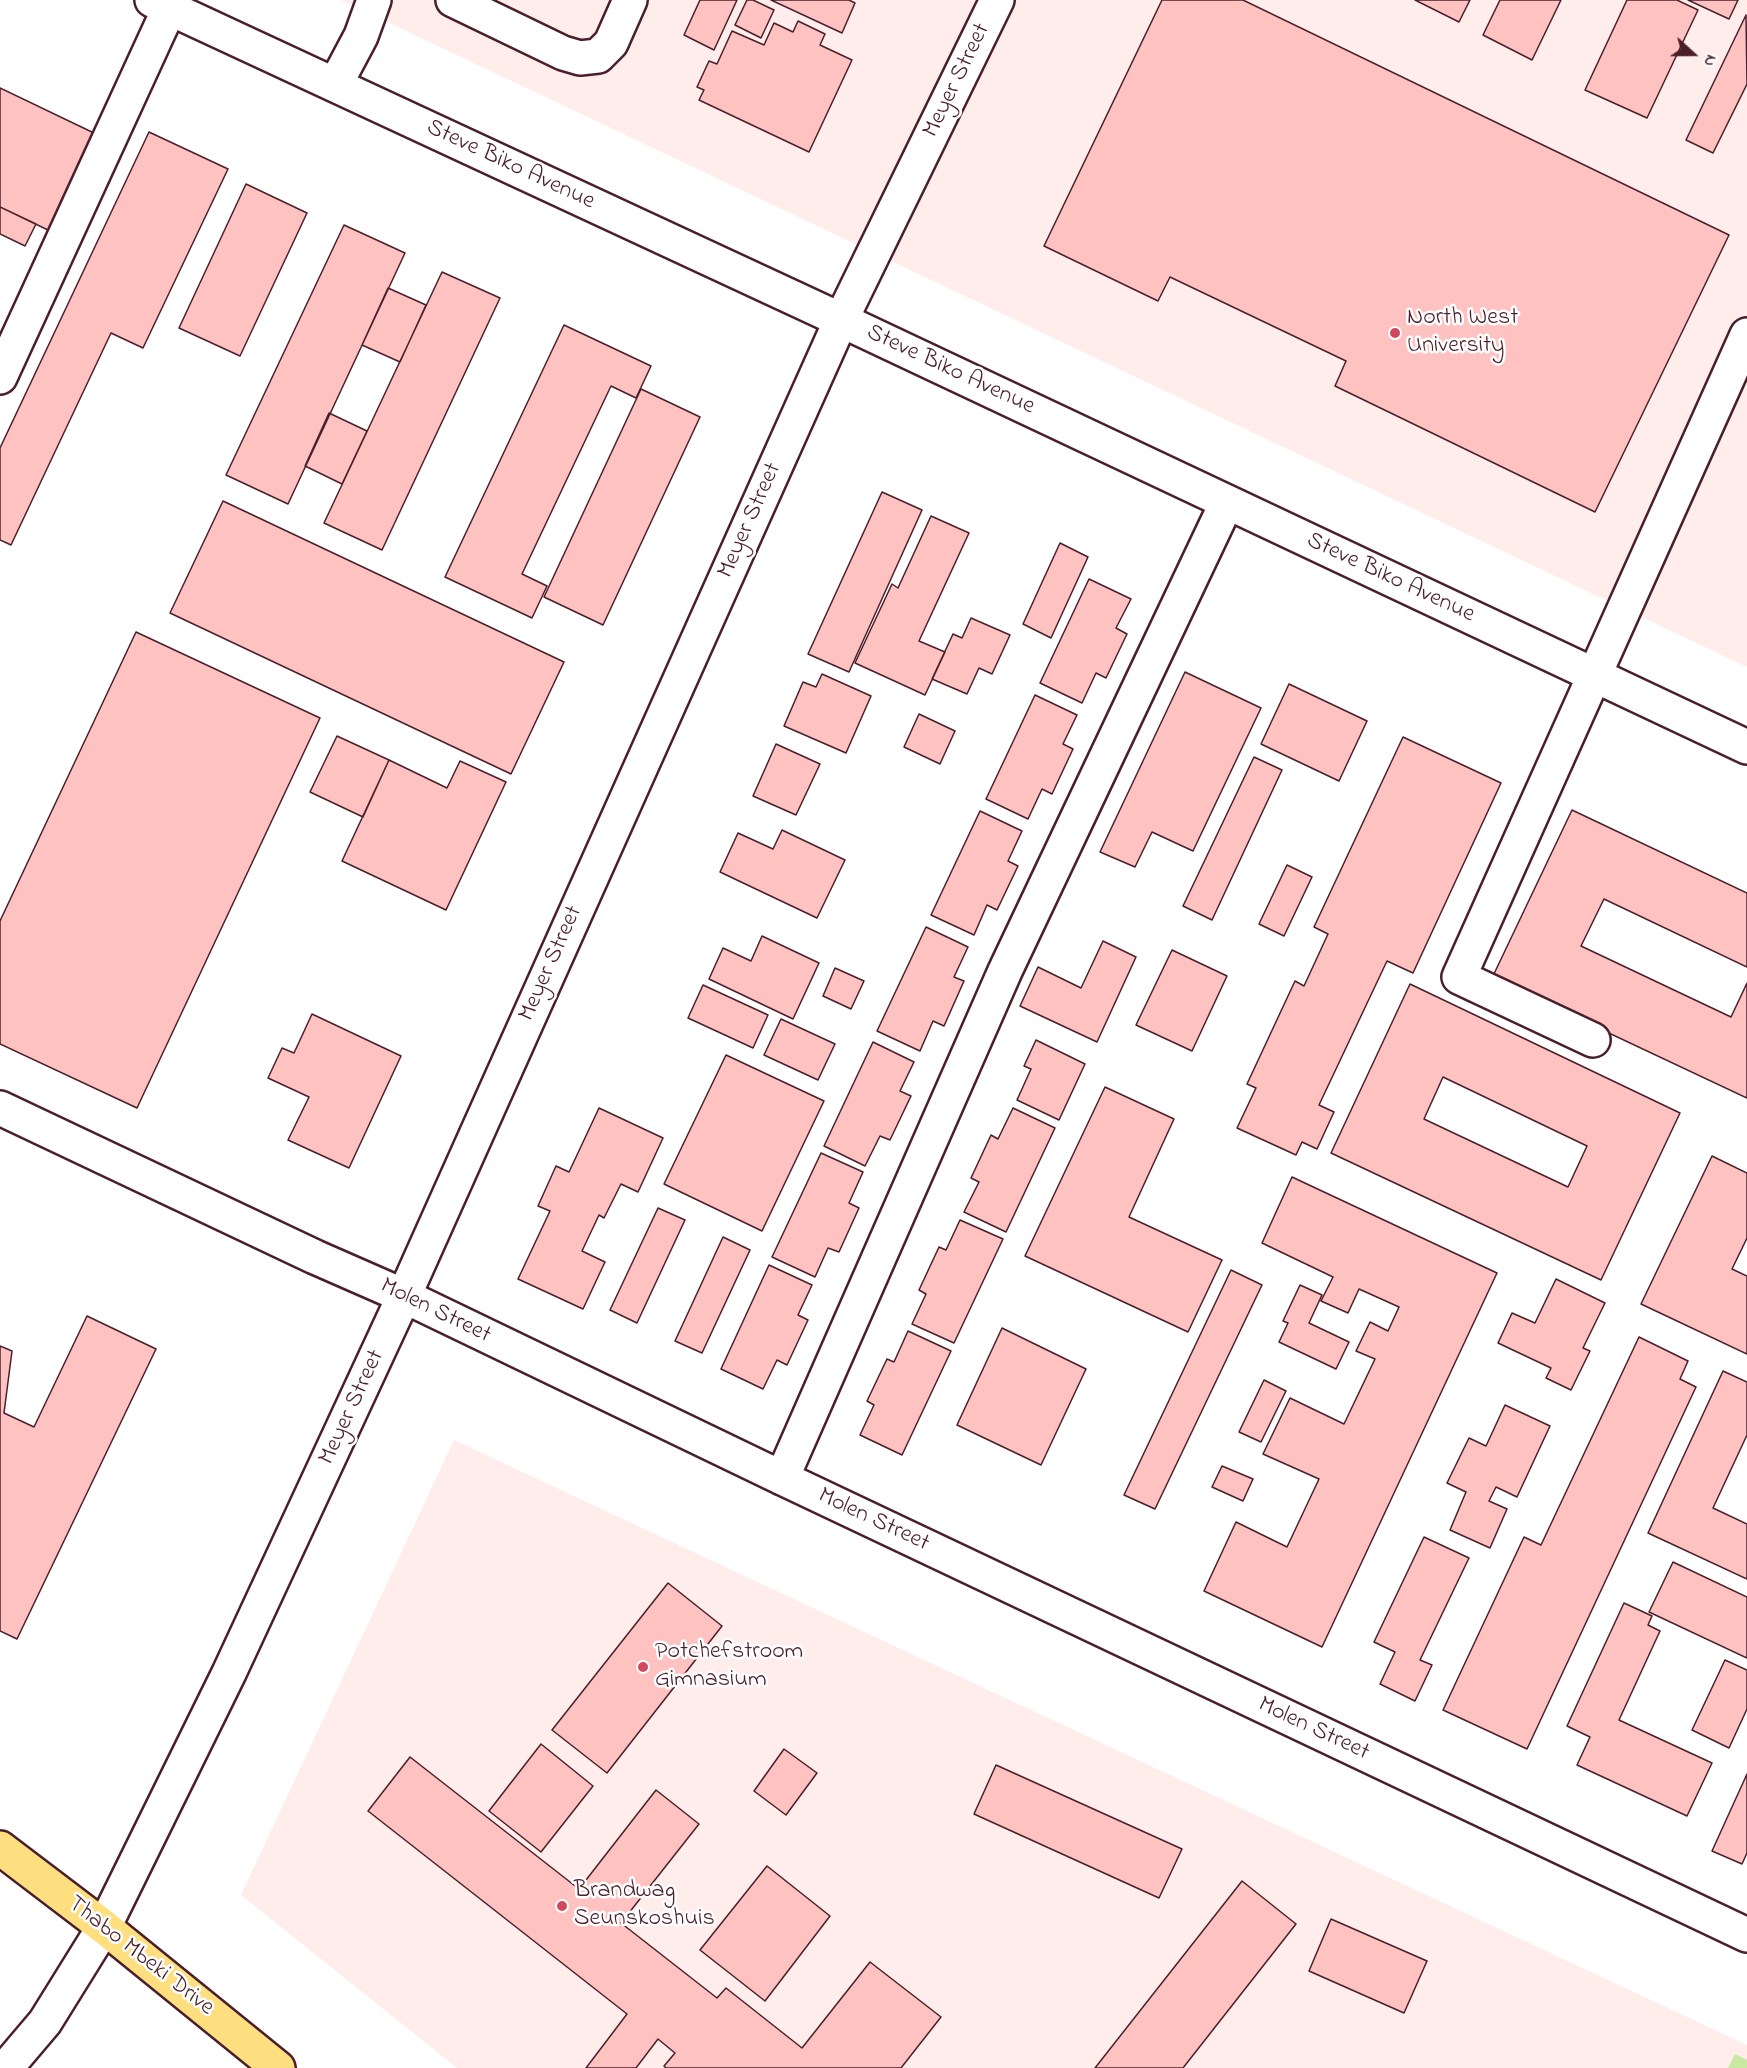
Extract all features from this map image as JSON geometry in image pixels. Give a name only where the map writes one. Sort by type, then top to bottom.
[{"type":"main road","name":"Thabo Mbeki Drive","points":[[0,1848],[104,1927],[278,2068]]},
{"type":"street","points":[[335,85],[361,36],[374,0]]},
{"type":"street","points":[[453,0],[563,53],[580,58],[598,56],[610,43],[630,0]]},
{"type":"street","name":"Meyer Street","points":[[6,2068],[45,2022],[104,1927],[229,1673],[404,1296],[841,320],[997,0]]},
{"type":"street","points":[[0,376],[160,4]]},
{"type":"street","name":"Steve Biko Avenue","points":[[160,4],[841,320],[1747,747]]},
{"type":"street","points":[[1593,1040],[1459,977],[1747,335]]},
{"type":"street","points":[[782,1478],[1005,971],[1227,502]]},
{"type":"street","name":"Molen Street","points":[[0,1107],[315,1257],[404,1296],[782,1478],[1747,1935]]},
{"type":"shaded area","name":"North West University","points":[[341,0],[1747,0],[1747,667]]},
{"type":"shaded area","name":"Potchefstroom Gimnasium","points":[[454,1440],[1747,2045],[1747,2068],[457,2068],[241,1895]]},
{"type":"green space","points":[[1735,2054],[1747,2060],[1747,2068],[1728,2068]]},
{"type":"building","points":[[700,0],[737,0],[714,50],[684,35]]},
{"type":"building","points":[[747,0],[753,0],[774,10],[761,38],[735,25]]},
{"type":"building","points":[[771,0],[849,0],[855,3],[842,33]]},
{"type":"building","points":[[1162,0],[1243,0],[1729,235],[1595,512],[1335,386],[1346,361],[1170,277],[1158,301],[1044,246]]},
{"type":"building","points":[[1415,0],[1470,0],[1459,22]]},
{"type":"building","points":[[1500,0],[1561,0],[1532,60],[1483,35]]},
{"type":"building","points":[[1627,0],[1677,0],[1698,10],[1647,118],[1585,90]]},
{"type":"building","points":[[1688,0],[1738,0],[1729,19]]},
{"type":"building","points":[[1746,15],[1747,84],[1713,153],[1686,140]]},
{"type":"building","points":[[798,21],[825,34],[820,45],[852,60],[809,152],[699,100],[704,90],[697,87],[709,61],[717,64],[732,31],[764,45],[774,23],[793,32]]},
{"type":"building","points":[[0,88],[96,134],[50,231],[0,207]]},
{"type":"building","points":[[149,132],[228,169],[143,348],[111,333],[11,545],[0,540],[0,448]]},
{"type":"building","points":[[246,184],[307,213],[240,356],[179,328]]},
{"type":"building","points":[[0,207],[36,224],[25,246],[0,234]]},
{"type":"building","points":[[344,225],[405,253],[288,504],[226,475]]},
{"type":"building","points":[[442,272],[500,298],[382,550],[324,523]]},
{"type":"building","points":[[388,288],[426,305],[400,362],[362,345]]},
{"type":"building","points":[[564,325],[651,366],[636,398],[611,386],[522,574],[547,586],[532,618],[445,577]]},
{"type":"building","points":[[641,389],[700,417],[603,625],[544,597]]},
{"type":"building","points":[[329,413],[367,431],[342,484],[305,466]]},
{"type":"building","points":[[882,492],[922,510],[849,672],[808,654]]},
{"type":"building","points":[[223,501],[564,662],[511,774],[170,613]]},
{"type":"building","points":[[931,516],[969,533],[919,641],[945,652],[925,695],[855,663],[892,584],[898,588]]},
{"type":"building","points":[[1060,543],[1088,557],[1051,638],[1023,624]]},
{"type":"building","points":[[1089,579],[1131,599],[1116,628],[1127,634],[1106,678],[1096,673],[1082,703],[1040,683]]},
{"type":"building","points":[[971,618],[1010,635],[992,674],[979,668],[967,694],[932,679],[953,634],[962,638]]},
{"type":"building","points":[[136,632],[320,718],[137,1108],[0,1044],[0,921]]},
{"type":"building","points":[[1185,672],[1261,708],[1193,851],[1152,832],[1135,867],[1100,852]]},
{"type":"building","points":[[822,674],[871,696],[846,753],[784,726],[803,682],[816,687]]},
{"type":"building","points":[[1289,684],[1367,721],[1339,781],[1261,744]]},
{"type":"building","points":[[1035,695],[1077,715],[1063,744],[1073,749],[1052,794],[1042,789],[1028,819],[986,799]]},
{"type":"building","points":[[919,714],[955,731],[940,764],[904,747]]},
{"type":"building","points":[[337,736],[389,760],[363,817],[310,792]]},
{"type":"building","points":[[1403,737],[1501,783],[1413,973],[1387,961],[1319,1105],[1334,1112],[1317,1149],[1302,1142],[1296,1155],[1237,1128],[1256,1088],[1247,1084],[1295,981],[1304,986],[1328,934],[1314,927]]},
{"type":"building","points":[[776,744],[820,764],[796,815],[753,796]]},
{"type":"building","points":[[1254,757],[1282,770],[1212,920],[1183,906]]},
{"type":"building","points":[[389,760],[447,788],[460,761],[506,782],[446,910],[342,861]]},
{"type":"building","points":[[1572,810],[1747,893],[1747,967],[1604,899],[1581,946],[1731,1017],[1747,983],[1747,1098],[1492,978]]},
{"type":"building","points":[[980,811],[1022,831],[1008,861],[1018,866],[997,910],[987,905],[974,935],[931,915]]},
{"type":"building","points":[[782,830],[845,860],[817,918],[720,872],[738,833],[773,849]]},
{"type":"building","points":[[1287,865],[1312,877],[1284,936],[1259,924]]},
{"type":"building","points":[[926,927],[968,947],[954,977],[964,981],[944,1026],[933,1021],[920,1051],[877,1031]]},
{"type":"building","points":[[762,936],[819,963],[793,1019],[709,979],[723,948],[751,961]]},
{"type":"building","points":[[1103,941],[1136,957],[1097,1042],[1020,1006],[1038,967],[1081,988]]},
{"type":"building","points":[[1172,950],[1227,976],[1192,1051],[1136,1025]]},
{"type":"building","points":[[835,968],[864,981],[851,1009],[823,996]]},
{"type":"building","points":[[1410,984],[1680,1113],[1601,1280],[1331,1153]],"holes":[[[1443,1077],[1587,1146],[1568,1187],[1424,1119]]]},
{"type":"building","points":[[703,985],[768,1015],[753,1048],[688,1018]]},
{"type":"building","points":[[312,1014],[401,1056],[349,1168],[288,1140],[309,1097],[268,1078],[282,1048],[294,1053]]},
{"type":"building","points":[[781,1019],[835,1044],[818,1080],[764,1055]]},
{"type":"building","points":[[1036,1040],[1085,1064],[1059,1120],[1017,1100],[1031,1069],[1024,1066]]},
{"type":"building","points":[[873,1042],[914,1062],[900,1091],[911,1096],[890,1140],[880,1136],[865,1166],[824,1146]]},
{"type":"building","points":[[726,1055],[824,1101],[762,1231],[664,1184]]},
{"type":"building","points":[[1105,1087],[1174,1119],[1129,1217],[1222,1260],[1188,1332],[1025,1256]]},
{"type":"building","points":[[599,1108],[663,1138],[638,1192],[621,1184],[604,1218],[599,1215],[582,1251],[605,1262],[583,1309],[518,1279],[550,1211],[538,1206],[556,1166],[569,1172]]},
{"type":"building","points":[[1013,1108],[1055,1128],[1006,1232],[964,1212],[979,1182],[971,1178],[991,1135],[998,1139]]},
{"type":"building","points":[[821,1153],[863,1172],[849,1203],[859,1208],[839,1252],[828,1248],[815,1277],[772,1257]]},
{"type":"building","points":[[1712,1156],[1747,1173],[1747,1238],[1732,1269],[1747,1276],[1747,1354],[1641,1304]]},
{"type":"building","points":[[1292,1177],[1497,1273],[1322,1647],[1204,1591],[1236,1522],[1287,1547],[1319,1479],[1263,1454],[1290,1398],[1344,1424],[1375,1359],[1356,1351],[1370,1322],[1388,1331],[1399,1307],[1359,1289],[1348,1313],[1321,1301],[1333,1277],[1262,1243]]},
{"type":"building","points":[[658,1208],[685,1220],[637,1323],[610,1310]]},
{"type":"building","points":[[960,1220],[1003,1239],[954,1343],[912,1324],[926,1294],[919,1290],[939,1247],[946,1250]]},
{"type":"building","points":[[723,1237],[750,1250],[702,1353],[675,1341]]},
{"type":"building","points":[[769,1265],[812,1285],[798,1315],[808,1320],[787,1365],[777,1360],[763,1389],[721,1369]]},
{"type":"building","points":[[1231,1270],[1262,1285],[1155,1509],[1124,1495]]},
{"type":"building","points":[[1556,1279],[1605,1303],[1583,1348],[1590,1351],[1571,1390],[1546,1378],[1551,1368],[1498,1343],[1512,1313],[1535,1323]]},
{"type":"building","points":[[1300,1285],[1322,1295],[1309,1323],[1349,1342],[1336,1369],[1279,1342],[1288,1323],[1283,1321]]},
{"type":"building","points":[[87,1316],[156,1349],[17,1639],[0,1631],[0,1346],[12,1351],[4,1413],[34,1427]]},
{"type":"building","points":[[1002,1328],[1086,1369],[1041,1465],[957,1425]]},
{"type":"building","points":[[908,1331],[951,1351],[902,1455],[860,1435],[874,1405],[867,1401],[887,1359],[894,1362]]},
{"type":"building","points":[[1639,1337],[1688,1361],[1680,1379],[1696,1387],[1527,1749],[1443,1710],[1524,1537],[1541,1545]]},
{"type":"building","points":[[1723,1371],[1747,1382],[1747,1435],[1713,1508],[1747,1524],[1747,1579],[1648,1533]]},
{"type":"building","points":[[1264,1380],[1286,1391],[1261,1442],[1239,1432]]},
{"type":"building","points":[[1505,1405],[1550,1426],[1517,1497],[1496,1487],[1489,1501],[1507,1509],[1490,1548],[1450,1530],[1466,1492],[1447,1483],[1469,1438],[1486,1446]]},
{"type":"building","points":[[1222,1466],[1253,1479],[1243,1501],[1212,1487]]},
{"type":"building","points":[[1424,1537],[1469,1558],[1420,1660],[1432,1665],[1415,1701],[1380,1684],[1395,1652],[1374,1642]]},
{"type":"building","points":[[1673,1562],[1747,1597],[1747,1658],[1649,1612]]},
{"type":"building","points":[[668,1583],[722,1626],[607,1773],[552,1730]]},
{"type":"building","points":[[1624,1603],[1652,1616],[1648,1625],[1660,1631],[1619,1720],[1712,1763],[1687,1816],[1577,1765],[1590,1737],[1567,1726]]},
{"type":"building","points":[[1725,1660],[1747,1670],[1747,1709],[1729,1748],[1692,1730]]},
{"type":"building","points":[[541,1744],[593,1786],[541,1852],[489,1811]]},
{"type":"building","points":[[784,1749],[817,1773],[786,1815],[754,1791]]},
{"type":"building","name":"Brandwag Seunskoshuis","points":[[410,1757],[579,1889],[656,1790],[699,1824],[621,1923],[717,1998],[726,1988],[802,2048],[870,1962],[941,2017],[901,2068],[666,2068],[664,2066],[675,2053],[658,2039],[636,2068],[586,2068],[627,2014],[368,1811]]},
{"type":"building","points":[[996,1765],[1182,1849],[1159,1898],[974,1814]]},
{"type":"building","points":[[1747,1774],[1747,1853],[1742,1864],[1712,1851]]},
{"type":"building","points":[[767,1866],[830,1916],[765,2001],[700,1950]]},
{"type":"building","points":[[1242,1881],[1296,1924],[1183,2068],[1095,2068]]},
{"type":"building","points":[[1331,1919],[1427,1961],[1404,2013],[1309,1971]]},
{"type":"place","name":"North West University","points":[[1395,333]]},
{"type":"place","name":"Potchefstroom Gimnasium","points":[[643,1667]]},
{"type":"place","name":"Brandwag Seunskoshuis","points":[[562,1906]]}]
